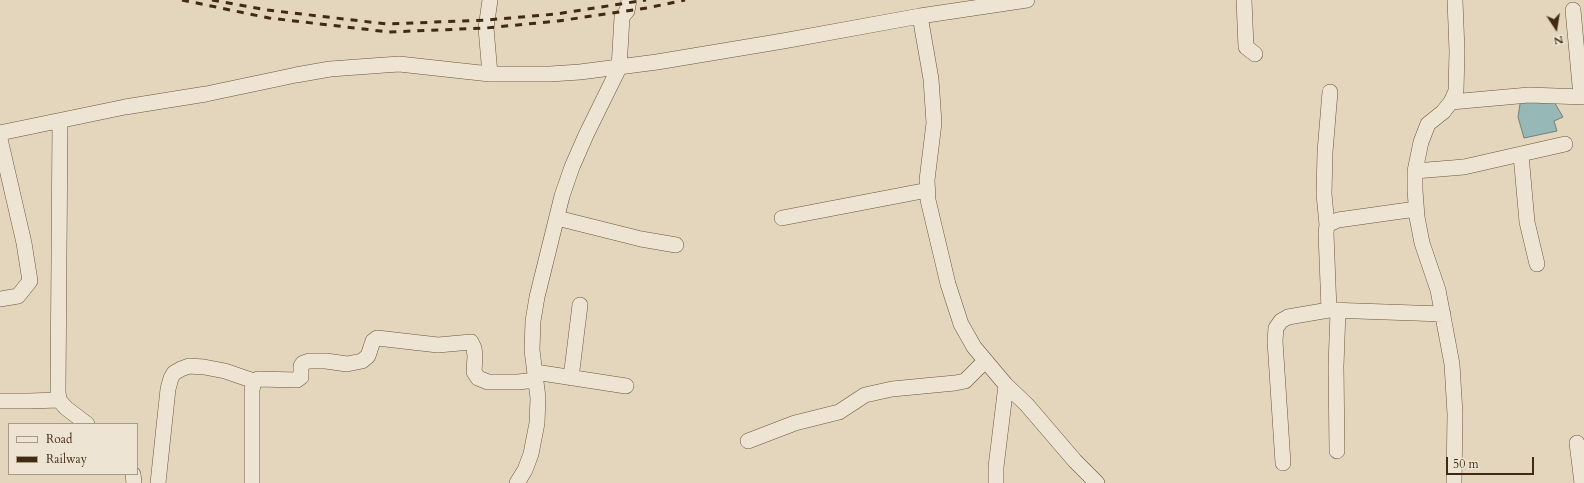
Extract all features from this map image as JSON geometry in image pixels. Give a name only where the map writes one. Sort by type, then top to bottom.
[{"type":"street","points":[[490,0],[486,28],[490,74]]},
{"type":"street","points":[[517,483],[525,470],[531,454],[537,423],[538,398],[532,350],[533,321],[537,297],[562,196],[572,167],[619,68],[622,17],[627,11],[629,0]]},
{"type":"street","points":[[0,133],[125,107],[206,94],[296,75],[330,70],[399,64],[490,74],[550,74],[619,68],[783,41],[920,16],[1027,0]]},
{"type":"street","points":[[1244,0],[1246,47],[1255,54]]},
{"type":"street","points":[[1454,483],[1456,414],[1452,364],[1438,290],[1422,243],[1416,208],[1415,171],[1421,142],[1428,124],[1443,112],[1451,102],[1456,91],[1457,51],[1455,0]]},
{"type":"street","points":[[1451,102],[1529,95],[1582,97],[1573,10]]},
{"type":"street","points":[[920,16],[931,79],[934,123],[927,180],[928,190],[934,226],[954,304],[961,324],[974,347],[1006,385],[1027,405],[1075,461],[1097,483]]},
{"type":"street","points":[[1330,92],[1325,152],[1324,194],[1336,366],[1337,451]]},
{"type":"street","points":[[60,121],[59,400],[66,408],[86,423]]},
{"type":"street","points":[[0,139],[24,243],[30,280],[18,296],[0,300]]},
{"type":"street","points":[[1415,171],[1464,167],[1564,144]]},
{"type":"street","points":[[1521,155],[1528,222],[1538,264]]},
{"type":"street","points":[[782,218],[928,190]]},
{"type":"street","points":[[1327,225],[1338,220],[1416,208]]},
{"type":"street","points":[[557,218],[641,239],[676,246]]},
{"type":"street","points":[[571,378],[580,305]]},
{"type":"street","points":[[1283,463],[1275,341],[1276,328],[1281,321],[1288,317],[1333,311],[1443,314]]},
{"type":"street","points":[[158,483],[168,389],[171,378],[174,373],[190,366],[225,371],[254,381],[258,379],[297,380],[301,377],[301,366],[303,363],[309,361],[326,361],[347,364],[362,361],[368,356],[373,341],[377,338],[438,345],[471,342],[474,348],[475,356],[474,372],[478,378],[488,382],[518,382],[536,376],[571,378],[626,386]]},
{"type":"street","points":[[748,441],[795,423],[839,412],[865,395],[892,389],[965,381],[986,361]]},
{"type":"street","points":[[252,483],[252,390],[254,381]]},
{"type":"street","points":[[996,483],[996,467],[1006,385]]},
{"type":"street","points":[[0,400],[59,400]]},
{"type":"street","points":[[1577,443],[1582,483]]},
{"type":"water","points":[[1547,90],[1563,117],[1554,121],[1557,131],[1524,138],[1518,117],[1522,91]]},
{"type":"railway","points":[[182,0],[269,18],[389,32],[486,28],[558,21],[647,8],[685,0]]},
{"type":"railway","points":[[212,0],[267,10],[387,24],[487,20],[556,14],[646,0]]}]
